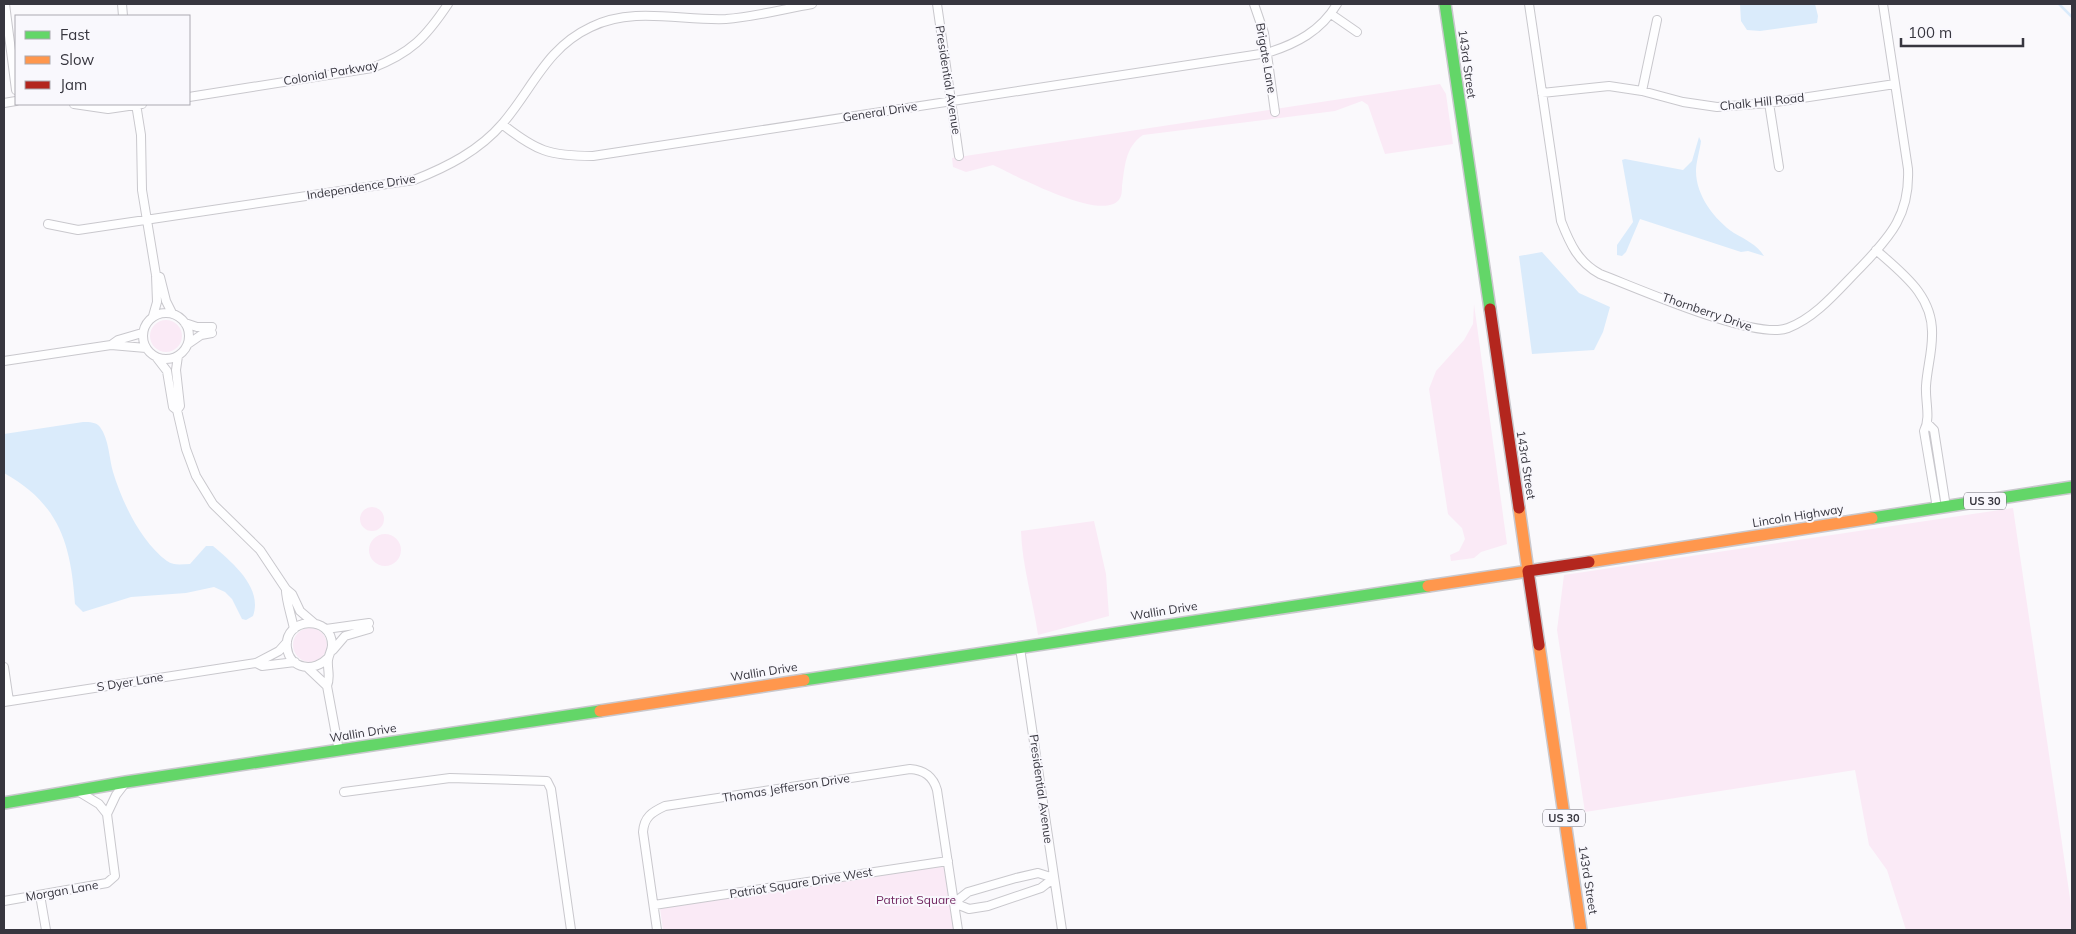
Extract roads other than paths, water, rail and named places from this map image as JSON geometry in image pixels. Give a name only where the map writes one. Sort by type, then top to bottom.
[{"type":"main road","name":"143rd Street","points":[[1445,4],[1581,930]]},
{"type":"main road","name":"Lincoln Highway","points":[[1528,571],[2072,487]]},
{"type":"main road","name":"Wallin Drive","points":[[4,803],[126,782],[1528,571]]},
{"type":"street","points":[[4,4],[15,83]]},
{"type":"street","name":"Colonial Parkway","points":[[190,97],[372,68],[396,59],[414,47],[429,32],[448,4]]},
{"type":"street","name":"Independence Drive","points":[[48,224],[78,230],[414,180],[445,168],[473,150],[502,124],[545,62],[565,42],[592,26],[620,18],[650,16],[729,19],[812,4]]},
{"type":"street","name":"Presidential Avenue","points":[[937,4],[959,156]]},
{"type":"street","name":"Brigate Lane","points":[[1254,4],[1264,33],[1276,112]]},
{"type":"street","name":"General Drive","points":[[502,124],[542,151],[564,156],[593,156],[1266,53],[1285,48],[1302,40],[1331,14],[1337,4]]},
{"type":"street","name":"Thornberry Drive","points":[[1529,4],[1561,221],[1576,254],[1586,267],[1600,274],[1741,327],[1768,331],[1787,329],[1825,304],[1899,223],[1909,188],[1908,169],[1883,4]]},
{"type":"street","points":[[1331,14],[1357,32]]},
{"type":"street","points":[[1642,91],[1657,20]]},
{"type":"street","name":"Chalk Hill Road","points":[[1542,93],[1609,86],[1642,91],[1701,106],[1736,107],[1895,84]]},
{"type":"street","points":[[1769,103],[1779,167]]},
{"type":"street","points":[[81,105],[108,109],[132,105]]},
{"type":"street","points":[[138,105],[141,135],[142,190],[156,275],[157,302],[153,316]]},
{"type":"street","points":[[1876,250],[1918,288],[1930,314],[1932,337],[1926,393],[1928,424],[1924,431],[1941,508]]},
{"type":"street","points":[[156,275],[160,277],[166,301],[172,313],[185,323],[212,330],[188,344],[178,356],[176,370],[180,406],[177,410]]},
{"type":"street","points":[[172,313],[162,313],[153,316],[148,320],[142,333],[146,348],[167,371],[173,407],[177,410],[192,467],[213,504],[260,550],[286,589],[292,594],[300,611],[314,623],[326,629],[331,636],[330,680],[327,686]]},
{"type":"street","points":[[185,323],[189,337],[188,344]]},
{"type":"street","points":[[111,345],[118,340],[142,333]]},
{"type":"street","points":[[4,361],[111,345],[146,348]]},
{"type":"street","points":[[157,358],[164,360],[178,356]]},
{"type":"street","points":[[286,589],[285,595],[291,609],[294,629]]},
{"type":"street","points":[[256,663],[280,651],[294,629],[300,624],[314,623]]},
{"type":"street","points":[[308,668],[316,667],[330,655],[345,636],[369,626],[326,629]]},
{"type":"street","points":[[287,642],[290,656],[295,662],[308,668],[327,686],[339,751]]},
{"type":"street","name":"Presidential Avenue","points":[[1020,648],[1062,930]]},
{"type":"street","points":[[256,663],[262,666],[295,662]]},
{"type":"street","name":"S Dyer Lane","points":[[6,702],[256,663]]},
{"type":"street","points":[[4,668],[6,702]]},
{"type":"street","name":"Thomas Jefferson Drive","points":[[654,905],[643,832],[647,816],[665,806],[910,769],[927,774],[934,781],[948,861]]},
{"type":"street","points":[[344,792],[450,778],[547,781],[552,790],[571,930]]},
{"type":"street","points":[[76,790],[99,804],[107,814],[116,795],[126,782]]},
{"type":"street","name":"Morgan Lane","points":[[4,901],[107,883],[115,876],[107,814]]},
{"type":"street","points":[[948,861],[958,930]]},
{"type":"street","name":"Patriot Square Drive West","points":[[654,905],[948,861]]},
{"type":"street","points":[[954,903],[968,892],[1016,878],[1038,873],[1054,878]]},
{"type":"street","points":[[954,903],[969,909],[988,906],[1041,888],[1054,878]]},
{"type":"street","points":[[40,895],[46,930]]},
{"type":"street","points":[[654,905],[657,930]]},
{"type":"water","points":[[1740,4],[1815,4],[1818,16],[1817,23],[1760,31],[1747,30],[1741,21]]},
{"type":"water","points":[[1699,137],[1701,141],[1696,171],[1699,189],[1703,198],[1708,207],[1727,228],[1754,245],[1764,256],[1748,251],[1741,252],[1640,219],[1626,252],[1622,256],[1617,255],[1617,245],[1633,222],[1622,160],[1683,170],[1692,161]]},
{"type":"water","points":[[1542,252],[1579,293],[1610,307],[1603,332],[1594,350],[1532,354],[1519,256]]},
{"type":"water","points":[[83,422],[97,424],[103,432],[113,472],[122,496],[134,521],[149,543],[172,564],[190,564],[206,546],[213,546],[237,568],[250,586],[255,606],[253,616],[246,620],[242,619],[232,599],[225,592],[214,587],[186,593],[131,597],[83,612],[75,604],[70,563],[66,545],[59,528],[38,498],[23,485],[4,473],[4,434]]},
{"type":"waterway","points":[[2059,4],[2072,17]]},
{"type":"park label","name":"Patriot Square","points":[[916,900]]}]
